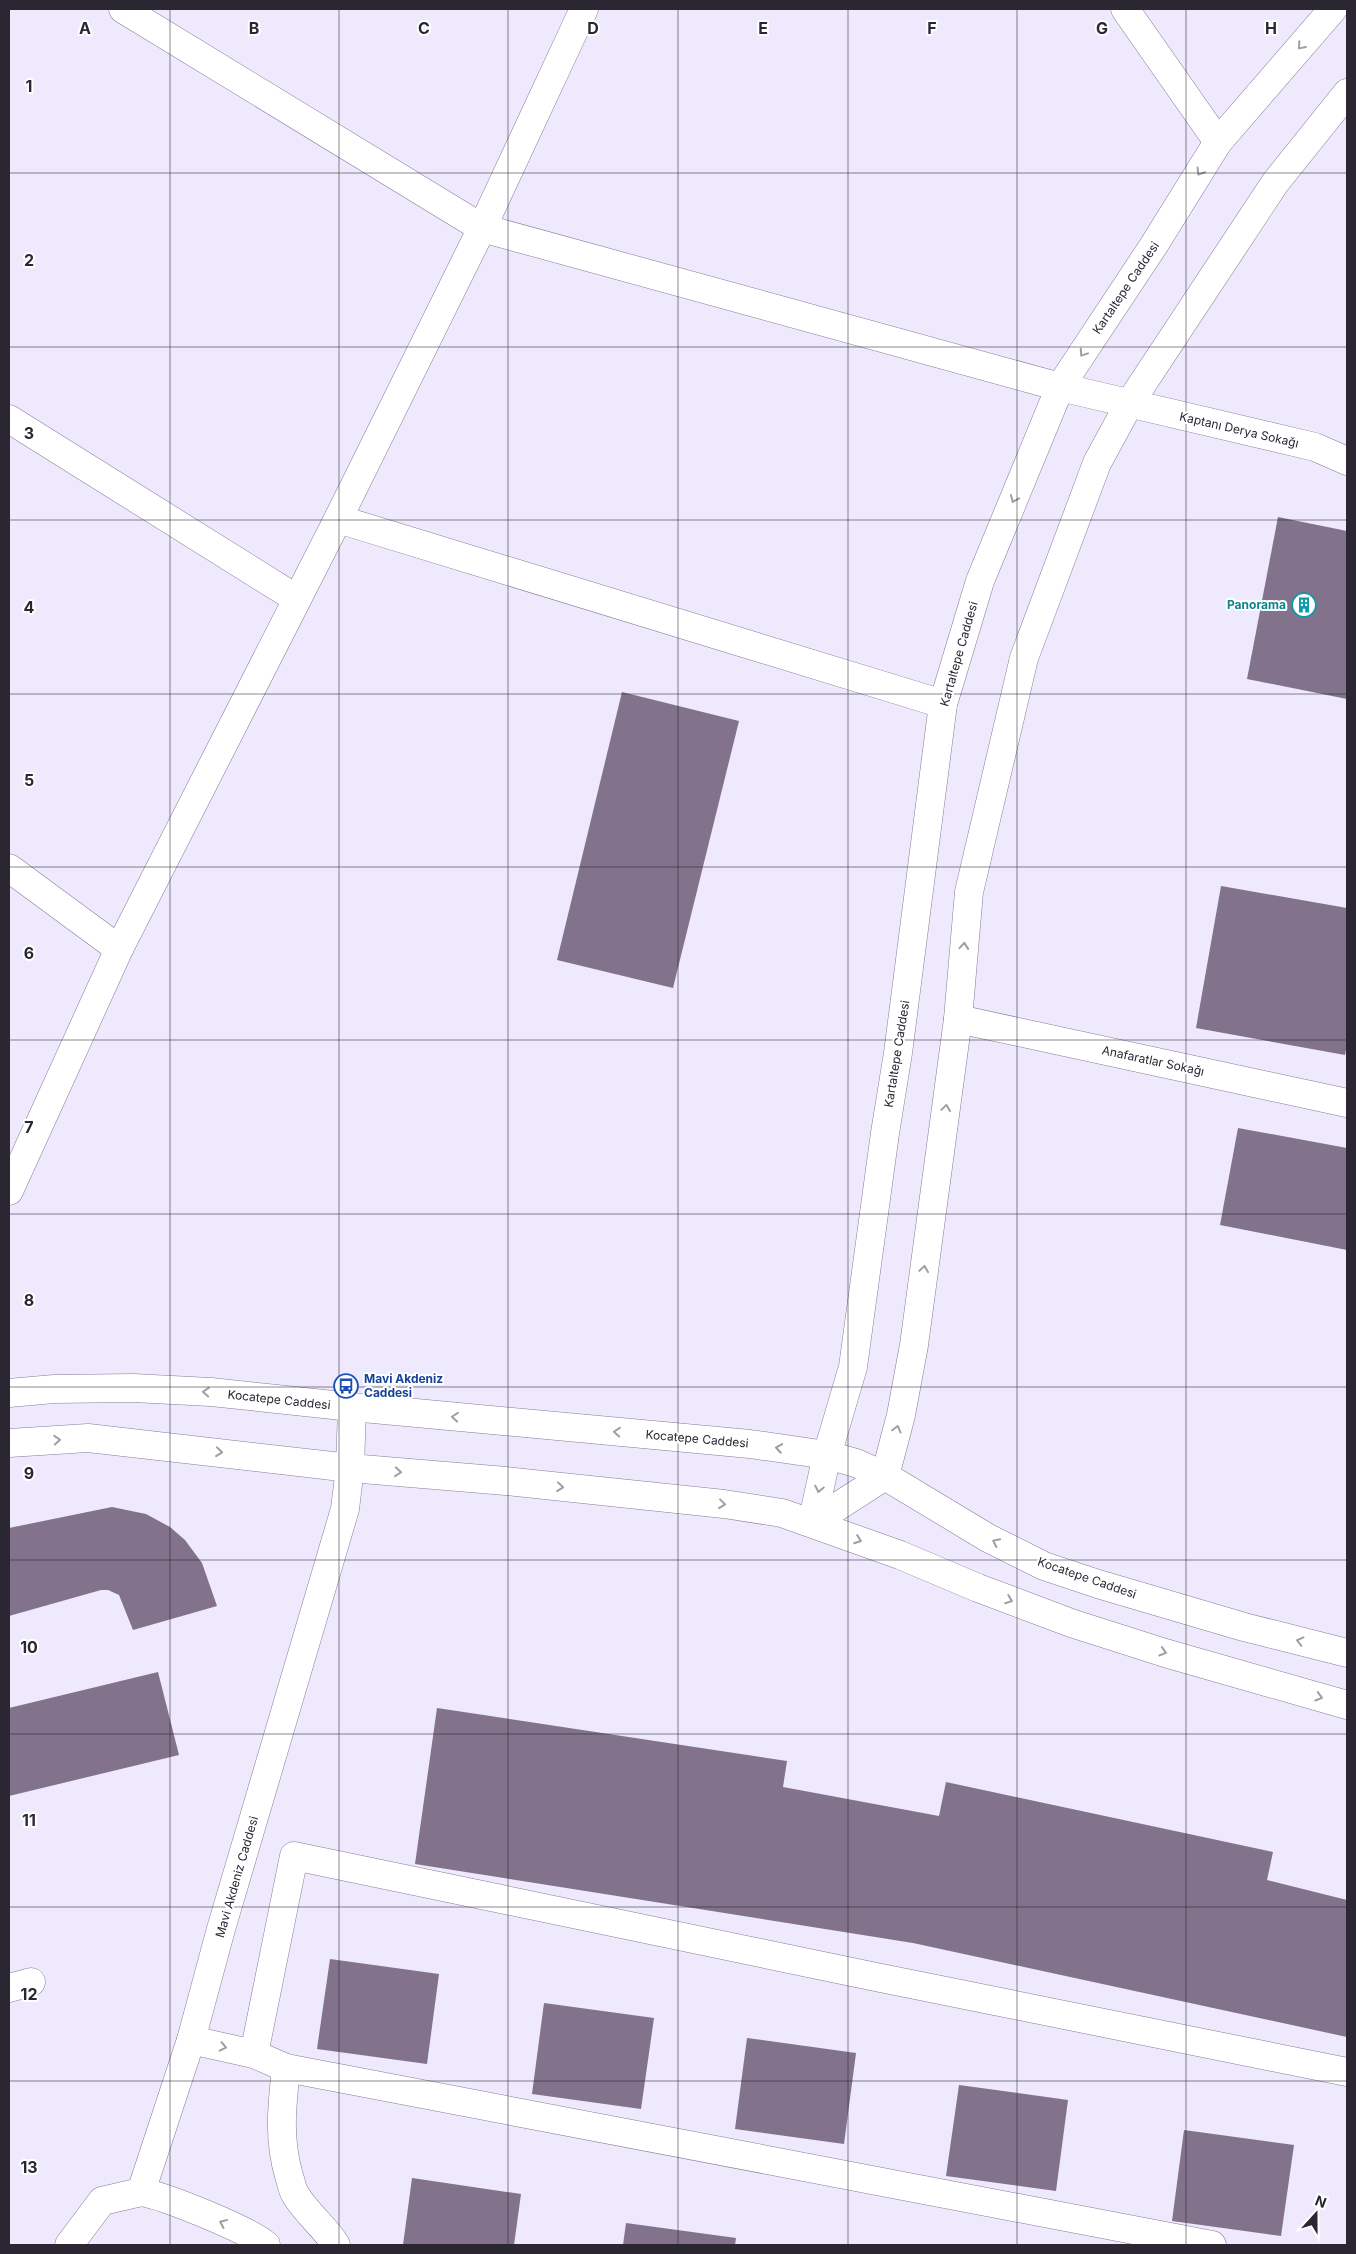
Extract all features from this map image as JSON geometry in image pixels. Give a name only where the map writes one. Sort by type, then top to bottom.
[{"type":"street","name":"Kaptanı Derya Sokağı","points":[[123,9],[482,228],[1060,387],[1316,447],[1347,460]]},
{"type":"street","points":[[9,1191],[118,949],[338,520],[482,228],[584,9]]},
{"type":"street","points":[[1125,9],[1218,142]]},
{"type":"street","name":"Kartaltepe Caddesi","points":[[812,1523],[827,1455],[853,1367],[885,1133],[898,1053],[943,704],[980,581],[1060,387],[1154,246],[1218,142],[1333,9]]},
{"type":"street","points":[[812,1523],[885,1476],[901,1415],[914,1345],[958,1019],[969,892],[1024,658],[1097,463],[1129,404],[1275,183],[1347,93]]},
{"type":"street","points":[[9,418],[297,599]]},
{"type":"street","points":[[338,520],[943,704]]},
{"type":"street","points":[[9,868],[118,949]]},
{"type":"street","name":"Anafaratlar Sokağı","points":[[958,1019],[1347,1103]]},
{"type":"street","name":"Kocatepe Caddesi","points":[[9,1393],[54,1389],[133,1388],[212,1392],[352,1408],[750,1444],[827,1455],[856,1463],[885,1476],[988,1538],[1044,1566],[1171,1606],[1347,1653]]},
{"type":"street","name":"Mavi Akdeniz Caddesi","points":[[141,2192],[191,2040],[221,1929],[345,1509],[350,1468],[352,1408]]},
{"type":"street","points":[[9,1443],[88,1438],[350,1468],[506,1481],[724,1504],[782,1513],[900,1555],[978,1588],[1071,1623],[1166,1653],[1347,1705]]},
{"type":"street","points":[[254,2054],[294,1856],[871,1976],[1347,2072]]},
{"type":"street","points":[[191,2040],[254,2054],[286,2068],[1212,2245]]},
{"type":"street","points":[[286,2068],[280,2125],[286,2165],[295,2193],[329,2233],[336,2245]]},
{"type":"street","points":[[69,2245],[102,2201],[141,2192],[158,2195],[236,2229],[266,2245]]},
{"type":"building","name":"Panorama","points":[[1278,517],[1347,531],[1347,699],[1247,679]]},
{"type":"building","points":[[622,692],[739,721],[673,988],[557,960]]},
{"type":"building","points":[[1221,886],[1347,908],[1347,1044],[1345,1055],[1196,1028]]},
{"type":"building","points":[[1238,1128],[1347,1148],[1347,1250],[1220,1225]]},
{"type":"building","points":[[112,1507],[146,1514],[170,1527],[185,1540],[202,1563],[217,1606],[133,1630],[119,1595],[108,1590],[101,1590],[9,1616],[9,1528]]},
{"type":"building","points":[[158,1672],[179,1755],[9,1796],[9,1708]]},
{"type":"building","points":[[437,1708],[787,1761],[783,1787],[939,1816],[946,1782],[1273,1852],[1267,1880],[1347,1900],[1347,2037],[913,1943],[415,1864]]},
{"type":"building","points":[[330,1959],[439,1974],[427,2064],[317,2049]]},
{"type":"building","points":[[544,2003],[654,2018],[641,2109],[532,2094]]},
{"type":"building","points":[[747,2038],[856,2053],[844,2144],[735,2129]]},
{"type":"building","points":[[959,2085],[1068,2100],[1056,2191],[946,2176]]},
{"type":"building","points":[[1184,2130],[1294,2145],[1281,2236],[1172,2221]]},
{"type":"building","points":[[412,2178],[521,2194],[514,2245],[403,2245]]},
{"type":"building","points":[[626,2223],[736,2238],[735,2245],[623,2245]]},
{"type":"place","name":"Panorama","points":[[1304,605]]},
{"type":"place","name":"Mavi Akdeniz Caddesi","points":[[346,1386]]}]
